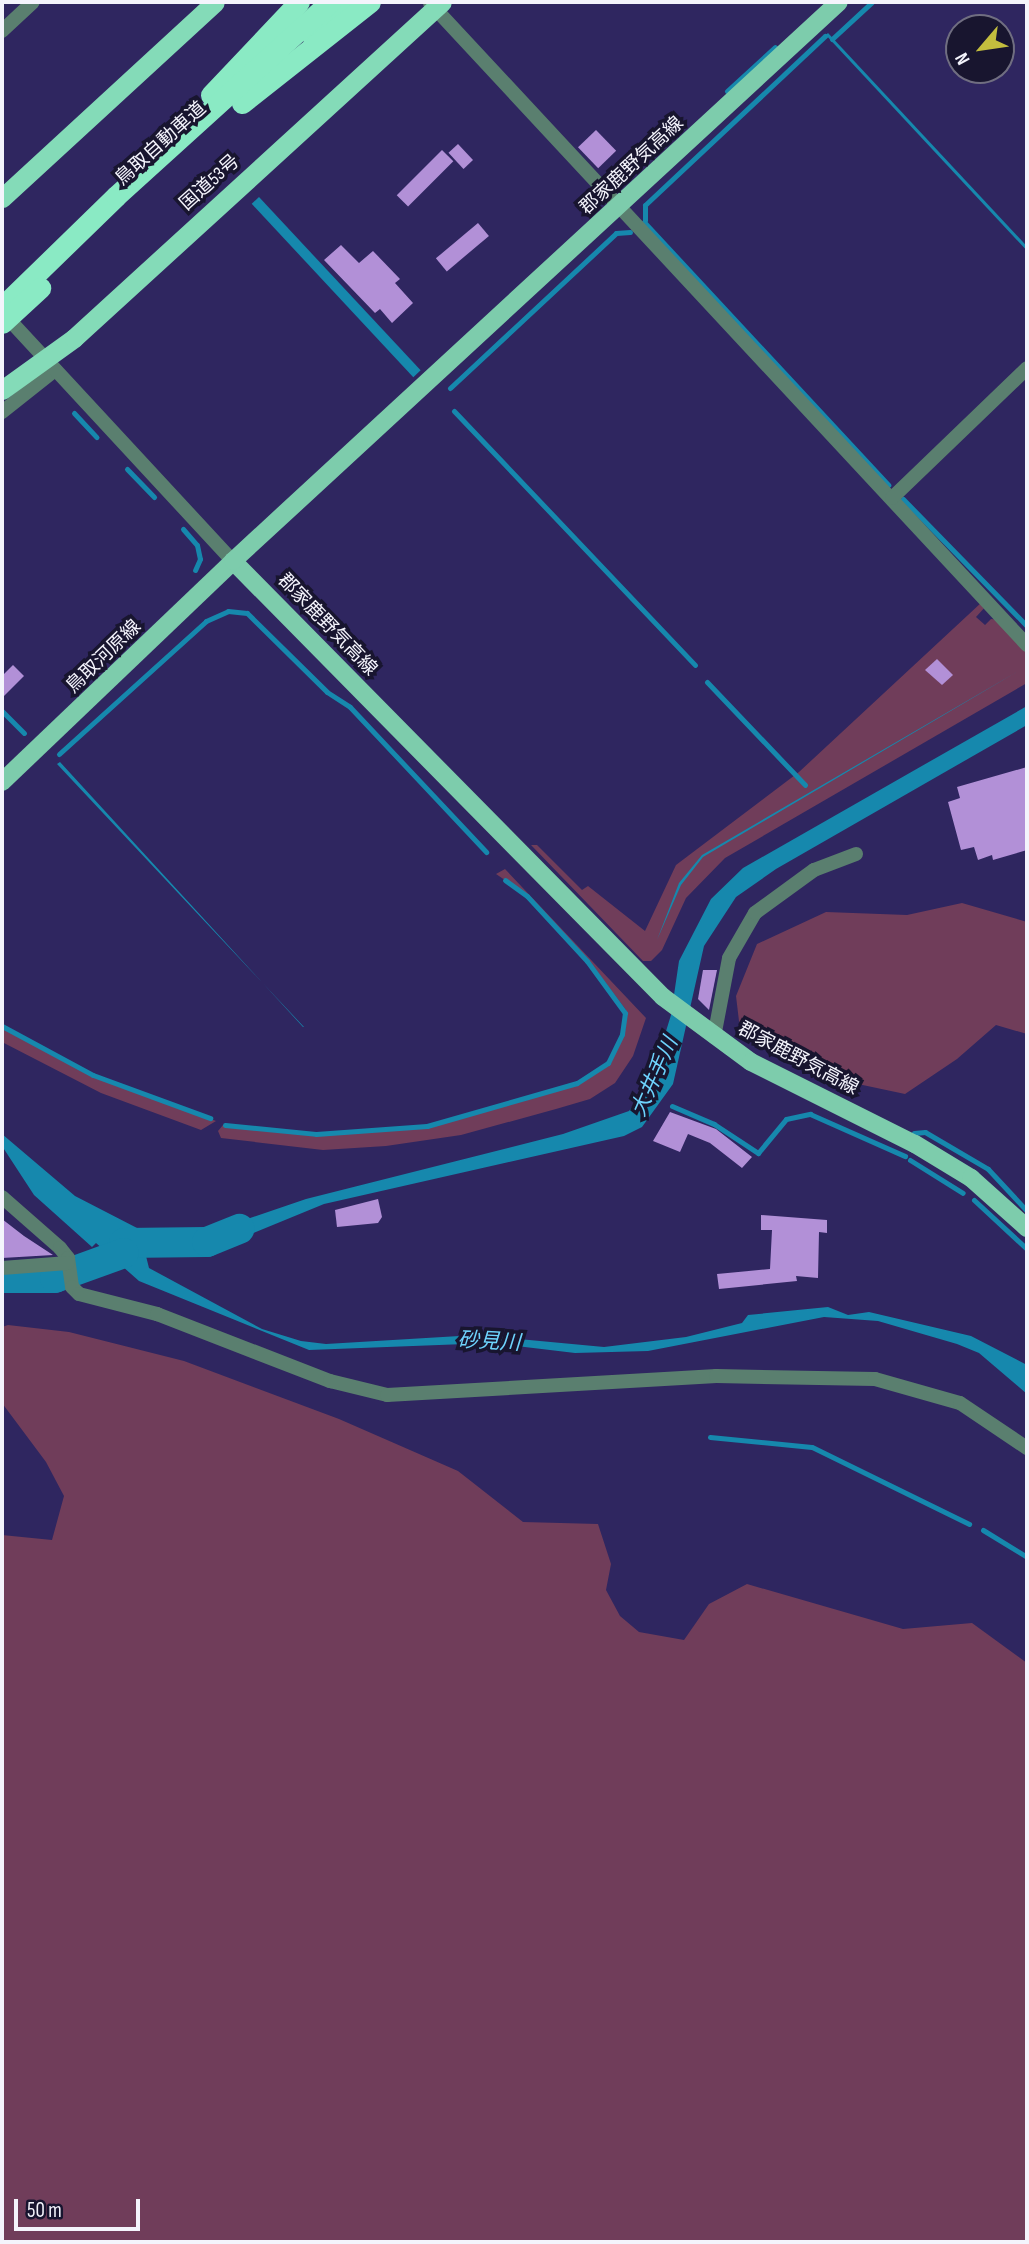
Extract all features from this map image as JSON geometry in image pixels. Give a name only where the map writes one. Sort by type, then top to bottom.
[{"type":"highway","points":[[2,198],[215,2]]},
{"type":"highway","points":[[116,196],[299,2]]},
{"type":"highway","name":"鳥取自動車道","points":[[2,323],[116,196],[330,2]]},
{"type":"highway","name":"鳥取自動車道","points":[[2,310],[36,284],[242,103],[352,2]]},
{"type":"highway","points":[[242,103],[370,2]]},
{"type":"highway","name":"国道53号","points":[[2,390],[51,365],[435,5]]},
{"type":"main road","name":"郡家鹿野気高線","points":[[839,2],[233,561],[663,997],[751,1062],[915,1144],[996,1196],[1027,1228]]},
{"type":"main road","name":"鳥取河原線","points":[[2,782],[233,561]]},
{"type":"street","points":[[2,31],[33,2]]},
{"type":"street","points":[[435,5],[1027,645]]},
{"type":"street","points":[[2,310],[233,561]]},
{"type":"street","points":[[2,412],[51,365]]},
{"type":"street","points":[[892,498],[1027,368]]},
{"type":"street","points":[[714,1037],[729,958],[755,913],[814,870],[856,854]]},
{"type":"street","points":[[2,1196],[50,1238],[68,1265],[72,1287],[87,1297],[142,1309],[208,1332],[330,1381],[387,1395],[716,1376],[875,1378],[960,1403],[1027,1448]]},
{"type":"street","points":[[2,1268],[68,1265]]},
{"type":"shaded area","points":[[982,602],[986,606],[976,617],[985,625],[991,619],[1001,620],[1027,648],[1027,683],[725,858],[686,898],[662,950],[651,961],[643,961],[531,845],[537,845],[582,890],[588,886],[645,931],[676,865],[799,772]]},
{"type":"shaded area","points":[[505,869],[646,1018],[633,1056],[615,1083],[590,1099],[556,1109],[461,1135],[386,1146],[323,1150],[221,1138],[218,1131],[223,1125],[316,1135],[427,1127],[578,1084],[610,1063],[625,1031],[626,1010],[588,959],[527,895],[496,874]]},
{"type":"shaded area","points":[[962,903],[1027,922],[1027,1034],[996,1025],[957,1059],[905,1094],[858,1084],[748,1039],[739,1021],[736,996],[757,944],[826,912],[907,915]]},
{"type":"shaded area","points":[[2,1027],[94,1076],[216,1121],[201,1130],[101,1093],[2,1042]]},
{"type":"shaded area","points":[[8,1325],[69,1332],[184,1361],[339,1419],[458,1471],[523,1522],[598,1524],[611,1564],[606,1590],[620,1616],[639,1632],[684,1640],[709,1604],[747,1584],[903,1629],[972,1623],[1027,1663],[1027,2242],[2,2242],[2,1535],[52,1540],[64,1496],[46,1462],[2,1403],[2,1327]]},
{"type":"water","points":[[828,33],[1027,246],[1025,249],[826,35]]},
{"type":"water","points":[[259,197],[421,370],[413,377],[252,204]]},
{"type":"water","points":[[1027,666],[703,857],[681,885],[657,940],[679,883],[702,855]]},
{"type":"water","points":[[1027,706],[1027,725],[776,869],[736,897],[704,946],[673,1084],[642,1127],[624,1136],[324,1204],[207,1252],[203,1234],[306,1199],[563,1134],[629,1111],[650,1083],[671,1015],[679,961],[711,899],[743,868]]},
{"type":"water","points":[[60,762],[262,982],[57,764]]},
{"type":"water","name":"砂見川","points":[[2,1134],[75,1196],[170,1245],[146,1256],[149,1268],[262,1329],[301,1341],[326,1344],[476,1335],[604,1347],[686,1337],[742,1323],[748,1315],[828,1307],[848,1315],[869,1312],[971,1336],[1027,1365],[1027,1394],[979,1353],[957,1344],[878,1321],[824,1317],[648,1351],[575,1353],[491,1343],[309,1350],[139,1281],[96,1243],[92,1247],[34,1195],[2,1146]]},
{"type":"water","points":[[60,1268],[62,1285],[2,1286],[2,1273]]},
{"type":"building","points":[[596,130],[616,151],[598,168],[578,147]]},
{"type":"building","points":[[458,144],[473,160],[463,169],[448,153]]},
{"type":"building","points":[[442,150],[453,161],[408,207],[397,195]]},
{"type":"building","points":[[478,223],[489,236],[447,271],[436,258]]},
{"type":"building","points":[[341,245],[359,263],[373,251],[400,279],[395,283],[413,303],[392,323],[380,309],[375,313],[324,260]]},
{"type":"building","points":[[937,659],[953,675],[942,685],[925,670]]},
{"type":"building","points":[[13,665],[24,676],[2,698],[2,676]]},
{"type":"building","points":[[1027,767],[1027,850],[993,860],[992,855],[978,860],[974,847],[961,850],[948,802],[960,798],[957,787]]},
{"type":"building","points":[[703,970],[717,970],[709,1010],[698,999]]},
{"type":"building","points":[[670,1112],[716,1129],[752,1157],[742,1168],[710,1143],[688,1134],[680,1152],[653,1141]]},
{"type":"building","points":[[378,1199],[382,1217],[378,1223],[337,1227],[335,1210]]},
{"type":"building","points":[[761,1215],[827,1220],[827,1233],[819,1232],[818,1278],[796,1276],[797,1281],[719,1289],[717,1274],[770,1269],[772,1230],[761,1230]]},
{"type":"building","points":[[2,1219],[24,1236],[53,1255],[2,1258]]},
{"type":"waterway","points":[[832,39],[872,2]]},
{"type":"waterway","points":[[645,220],[645,205],[825,36]]},
{"type":"waterway","points":[[727,91],[775,47]]},
{"type":"waterway","points":[[644,222],[888,485]]},
{"type":"waterway","points":[[450,388],[616,233],[630,232]]},
{"type":"waterway","points":[[454,411],[695,665]]},
{"type":"waterway","points":[[74,413],[96,437]]},
{"type":"waterway","points":[[127,469],[154,497]]},
{"type":"waterway","points":[[903,499],[1027,626]]},
{"type":"waterway","points":[[183,529],[197,545],[200,559],[195,570]]},
{"type":"waterway","points":[[59,754],[206,621],[228,611],[247,613],[327,692],[350,707],[486,852]]},
{"type":"waterway","points":[[707,682],[805,785]]},
{"type":"waterway","points":[[2,711],[24,733]]},
{"type":"waterway","points":[[225,1125],[316,1134],[427,1126],[577,1083],[608,1063],[622,1034],[625,1013],[587,961],[527,896],[505,880]]},
{"type":"waterway","points":[[2,1026],[93,1075],[210,1118]]},
{"type":"waterway","points":[[672,1106],[714,1124],[758,1153],[786,1119],[810,1114],[905,1156]]},
{"type":"waterway","points":[[914,1133],[925,1132],[988,1169],[1027,1211]]},
{"type":"waterway","points":[[910,1160],[963,1193]]},
{"type":"waterway","points":[[974,1200],[1027,1249]]},
{"type":"waterway","name":"大井手川","points":[[124,1243],[207,1242],[240,1229]]},
{"type":"waterway","name":"大井手川","points":[[2,1278],[55,1278],[124,1253]]},
{"type":"waterway","points":[[710,1437],[812,1447],[969,1524]]},
{"type":"waterway","points":[[983,1530],[1027,1557]]}]
